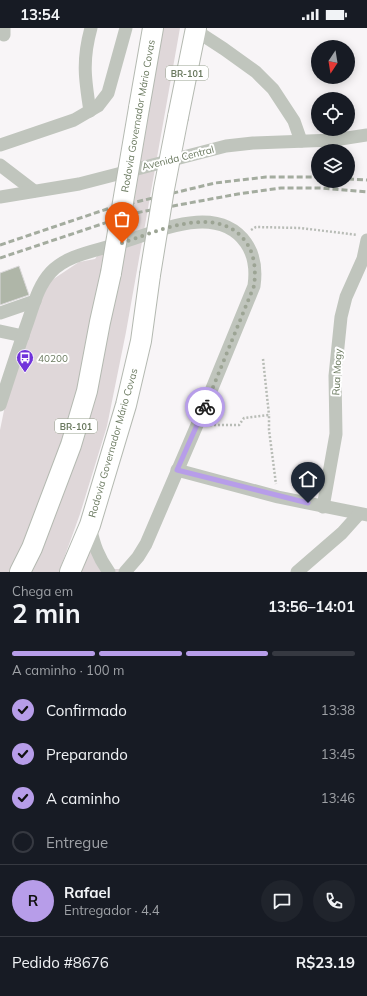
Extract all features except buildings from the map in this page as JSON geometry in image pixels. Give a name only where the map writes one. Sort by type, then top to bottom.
[{"type":"highway","points":[[143,28],[146,60]]},
{"type":"highway","name":"Rodovia Governador Mário Covas","points":[[20,572],[32,548],[60,475],[87,391],[111,273],[146,60],[153,28]]},
{"type":"highway","name":"Rodovia Governador Mário Covas","points":[[70,572],[90,525],[114,446],[136,365],[164,189],[196,29]]},
{"type":"street","points":[[90,111],[85,77],[85,59],[91,28]]},
{"type":"street","points":[[0,144],[74,120],[90,111],[104,100],[108,93],[126,28]]},
{"type":"street","points":[[196,29],[256,72],[273,89],[294,121],[301,141]]},
{"type":"street","name":"Avenida Central","points":[[0,196],[78,184],[226,146],[253,143],[334,140],[367,135]]},
{"type":"street","points":[[0,165],[34,191]]},
{"type":"street","points":[[0,404],[41,285],[52,271],[72,258],[86,252],[109,247],[175,226],[196,222],[213,223],[225,226],[242,237],[249,247],[255,266],[254,286],[146,544],[138,557],[125,572]]},
{"type":"street","name":"Rua Mogy","points":[[323,507],[336,434],[335,376],[341,317],[346,297],[363,259],[363,238]]},
{"type":"street","points":[[0,313],[35,301]]},
{"type":"street","points":[[0,331],[23,336]]},
{"type":"street","points":[[177,470],[323,507],[363,515]]},
{"type":"street","points":[[297,572],[363,515]]},
{"type":"street","points":[[90,525],[93,543],[100,560],[110,572]]},
{"type":"path","points":[[242,237],[248,231],[256,227],[301,228],[363,238]]},
{"type":"path","points":[[264,359],[269,430],[278,496]]},
{"type":"path","points":[[197,425],[239,425],[244,418],[269,415]]},
{"type":"shaded area","points":[[159,28],[180,28],[126,332],[107,426],[80,514],[59,572],[27,572],[65,480]]},
{"type":"shaded area","points":[[109,247],[95,350],[14,572],[0,572],[0,430],[8,391],[43,291],[52,280],[79,262],[95,259],[102,249]]},
{"type":"shaded area","points":[[90,545],[113,569],[127,569],[123,572],[80,572]]},
{"type":"railway","points":[[0,245],[107,209],[215,183],[266,177],[311,177]]},
{"type":"railway","points":[[355,179],[367,180]]},
{"type":"railway","points":[[0,258],[135,213],[238,194],[281,188],[322,188],[367,192]]},
{"type":"way so far","points":[[122,243],[175,226],[205,222],[225,226],[233,230],[242,237],[249,247],[255,266],[254,286],[205,407]]},
{"type":"place","name":"40200","points":[[25,373]]},
{"type":"route","points":[[205,407],[177,470],[308,503]]}]
